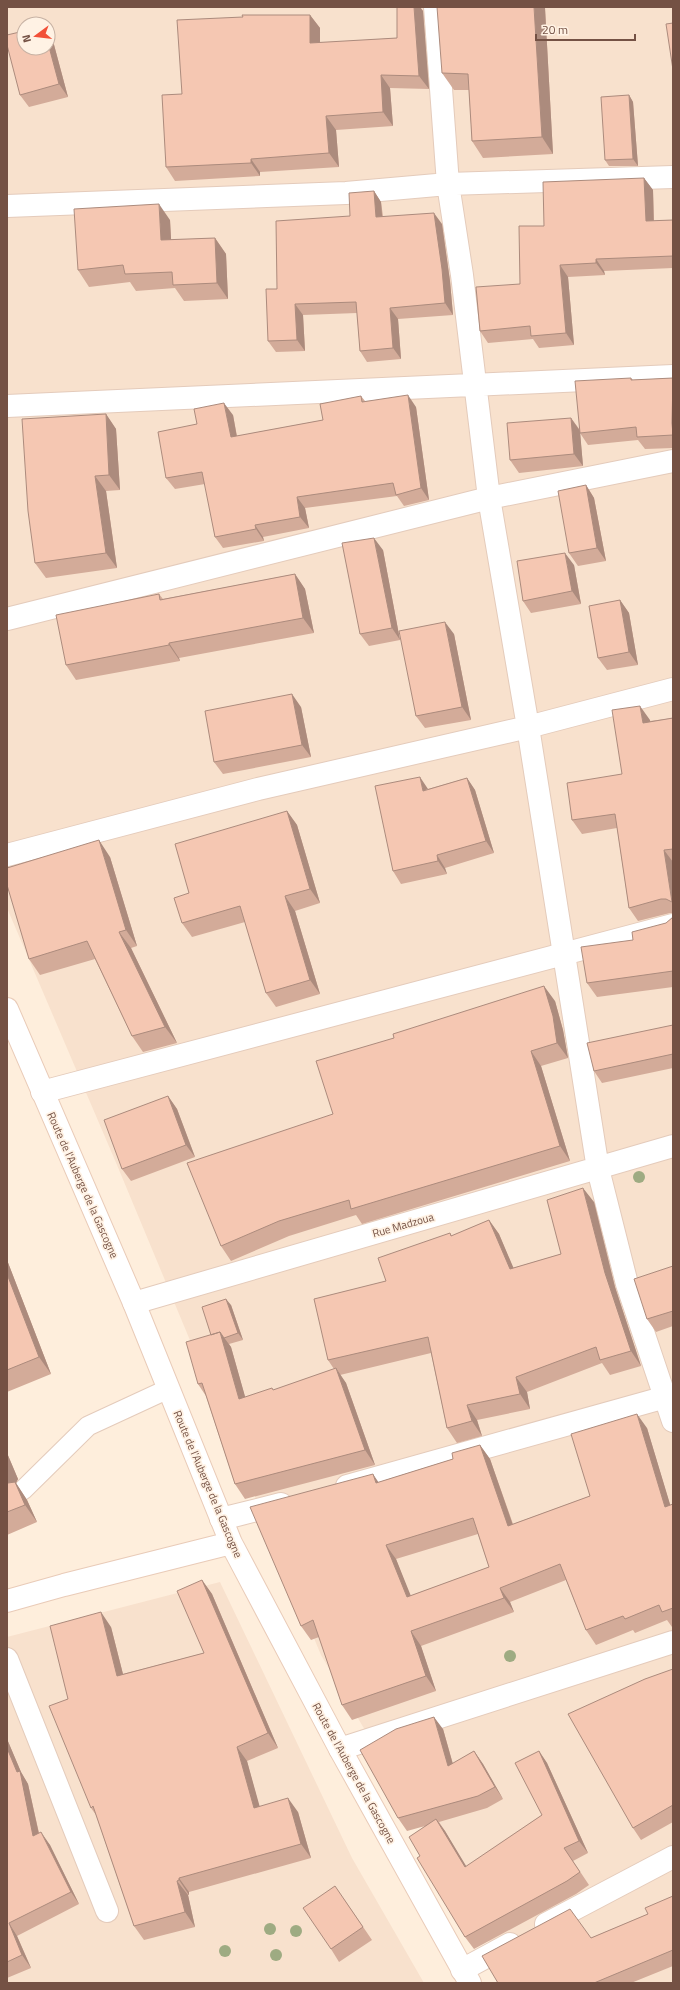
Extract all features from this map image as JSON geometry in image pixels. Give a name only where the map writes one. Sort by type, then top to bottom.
[{"type":"street","points":[[434,7],[448,184],[462,275],[489,498],[528,726],[598,1168],[627,1284],[669,1396],[673,1421]]},
{"type":"street","points":[[7,206],[346,193],[448,184],[673,177]]},
{"type":"street","points":[[7,406],[673,376]]},
{"type":"street","points":[[7,619],[489,498],[673,461]]},
{"type":"street","points":[[7,854],[258,789],[528,726],[673,689]]},
{"type":"street","points":[[42,1092],[673,925]]},
{"type":"street","name":"Route de l'Auberge de la Gascogne","points":[[7,1009],[134,1303],[231,1543],[340,1749],[466,1976]]},
{"type":"street","name":"Rue Madzoua","points":[[134,1303],[673,1146]]},
{"type":"street","points":[[328,1491],[669,1396]]},
{"type":"street","points":[[222,1519],[298,1499]]},
{"type":"street","points":[[7,1601],[64,1584],[231,1543]]},
{"type":"street","points":[[340,1749],[673,1642]]},
{"type":"street","points":[[7,1659],[107,1911]]},
{"type":"street","points":[[466,1976],[627,1880],[673,1857]]},
{"type":"lane","points":[[23,1490],[88,1426],[168,1389]]},
{"type":"shaded area","points":[[7,7],[673,7],[673,1983],[513,1983],[321,1655],[117,1165],[7,908]]},
{"type":"shaded area","points":[[220,1582],[352,1858],[424,1983],[7,1983],[7,1637]]},
{"type":"building","points":[[397,7],[414,7],[419,76],[381,75],[383,112],[326,116],[329,153],[251,159],[251,163],[166,167],[162,95],[182,94],[177,20],[243,17],[242,15],[310,15],[310,43],[397,38]]},
{"type":"building","points":[[437,7],[534,7],[542,137],[472,141],[468,74],[442,73]]},
{"type":"building","points":[[673,23],[673,70],[666,24]]},
{"type":"building","points":[[16,33],[16,56],[51,56],[59,84],[20,95],[7,45],[7,35]]},
{"type":"building","points":[[629,95],[633,159],[605,160],[601,97]]},
{"type":"building","points":[[644,178],[646,221],[673,220],[673,256],[596,259],[596,263],[560,265],[566,333],[531,336],[530,326],[480,331],[476,287],[520,284],[519,226],[544,226],[543,182]]},
{"type":"building","points":[[374,191],[376,217],[434,213],[445,303],[390,308],[393,348],[360,351],[356,302],[295,304],[297,340],[268,341],[266,289],[277,289],[276,221],[350,216],[349,193]]},
{"type":"building","points":[[159,204],[161,240],[215,238],[217,283],[173,285],[172,272],[125,274],[123,265],[78,270],[74,209]]},
{"type":"building","points":[[631,378],[631,380],[673,378],[673,435],[637,437],[636,427],[580,433],[575,381]]},
{"type":"building","points":[[408,395],[421,488],[396,495],[393,483],[297,497],[300,517],[255,525],[256,529],[215,537],[202,472],[166,478],[158,432],[197,424],[194,409],[224,403],[231,437],[323,420],[320,404],[361,396],[362,402]]},
{"type":"building","points":[[106,414],[109,475],[95,476],[106,553],[35,563],[28,511],[22,419]]},
{"type":"building","points":[[571,418],[574,454],[510,460],[507,423]]},
{"type":"building","points":[[586,485],[597,548],[569,553],[558,491]]},
{"type":"building","points":[[374,538],[392,628],[360,634],[342,543]]},
{"type":"building","points":[[565,553],[572,591],[523,601],[517,561]]},
{"type":"building","points":[[295,574],[303,618],[169,643],[169,645],[66,665],[56,615],[159,594],[160,600]]},
{"type":"building","points":[[620,600],[629,652],[598,658],[589,606]]},
{"type":"building","points":[[445,622],[462,707],[416,716],[399,631]]},
{"type":"building","points":[[292,694],[302,745],[214,762],[205,711]]},
{"type":"building","points":[[640,706],[643,723],[673,718],[673,849],[664,850],[672,902],[666,899],[661,899],[629,908],[615,814],[572,820],[567,783],[622,774],[612,710]]},
{"type":"building","points":[[420,777],[423,791],[467,778],[486,841],[437,855],[438,861],[393,871],[375,786]]},
{"type":"building","points":[[287,811],[310,889],[285,896],[310,980],[266,993],[240,906],[182,923],[174,898],[189,893],[175,844]]},
{"type":"building","points":[[99,840],[126,930],[119,932],[165,1027],[132,1036],[87,941],[29,959],[7,885],[7,868]]},
{"type":"building","points":[[673,917],[673,971],[587,983],[581,947],[633,940],[632,932],[666,923]]},
{"type":"building","points":[[544,986],[553,1016],[557,1043],[531,1051],[560,1146],[351,1209],[349,1200],[279,1221],[221,1246],[187,1163],[333,1114],[316,1061],[394,1038],[393,1034]]},
{"type":"building","points":[[673,1025],[673,1054],[594,1071],[587,1043]]},
{"type":"building","points":[[168,1096],[186,1145],[122,1169],[104,1120]]},
{"type":"building","points":[[583,1188],[605,1273],[631,1351],[600,1360],[596,1347],[516,1377],[520,1394],[467,1405],[472,1421],[447,1428],[428,1337],[328,1360],[314,1299],[386,1281],[378,1258],[450,1233],[451,1236],[489,1220],[510,1269],[561,1254],[547,1200]]},
{"type":"building","points":[[673,1266],[673,1311],[647,1319],[634,1279]]},
{"type":"building","points":[[7,1274],[39,1357],[7,1370]]},
{"type":"building","points":[[226,1299],[238,1333],[224,1338],[220,1332],[211,1335],[202,1307]]},
{"type":"building","points":[[220,1332],[239,1399],[272,1388],[273,1390],[336,1368],[365,1450],[235,1484],[202,1383],[198,1384],[186,1342]]},
{"type":"building","points":[[637,1414],[665,1507],[673,1504],[673,1608],[662,1612],[659,1605],[625,1619],[623,1616],[586,1630],[560,1564],[500,1588],[504,1598],[411,1631],[426,1676],[342,1705],[313,1620],[301,1626],[250,1507],[373,1474],[376,1483],[453,1459],[452,1453],[480,1445],[508,1526],[590,1496],[571,1434]],"holes":[[[473,1518],[489,1567],[407,1597],[386,1545]]]},
{"type":"building","points":[[15,1482],[25,1505],[7,1512],[7,1483]]},
{"type":"building","points":[[202,1580],[268,1733],[237,1747],[254,1808],[288,1798],[301,1844],[179,1878],[177,1881],[185,1912],[134,1926],[93,1806],[91,1808],[49,1706],[68,1699],[50,1626],[101,1612],[117,1676],[204,1653],[177,1591]]},
{"type":"building","points":[[673,1669],[673,1805],[633,1828],[568,1714],[645,1679]]},
{"type":"building","points":[[434,1717],[448,1766],[474,1751],[495,1787],[478,1796],[398,1818],[360,1750],[396,1729]]},
{"type":"building","points":[[7,1748],[17,1772],[20,1771],[33,1836],[41,1832],[71,1892],[9,1923],[22,1955],[7,1962]]},
{"type":"building","points":[[539,1751],[579,1841],[564,1848],[580,1872],[567,1881],[465,1937],[417,1858],[420,1856],[409,1837],[436,1819],[465,1867],[542,1815],[515,1763]]},
{"type":"building","points":[[335,1886],[363,1927],[331,1949],[303,1908]]},
{"type":"building","points":[[673,1896],[673,1950],[594,1983],[498,1983],[482,1956],[570,1909],[591,1938],[648,1914],[645,1908]]}]
